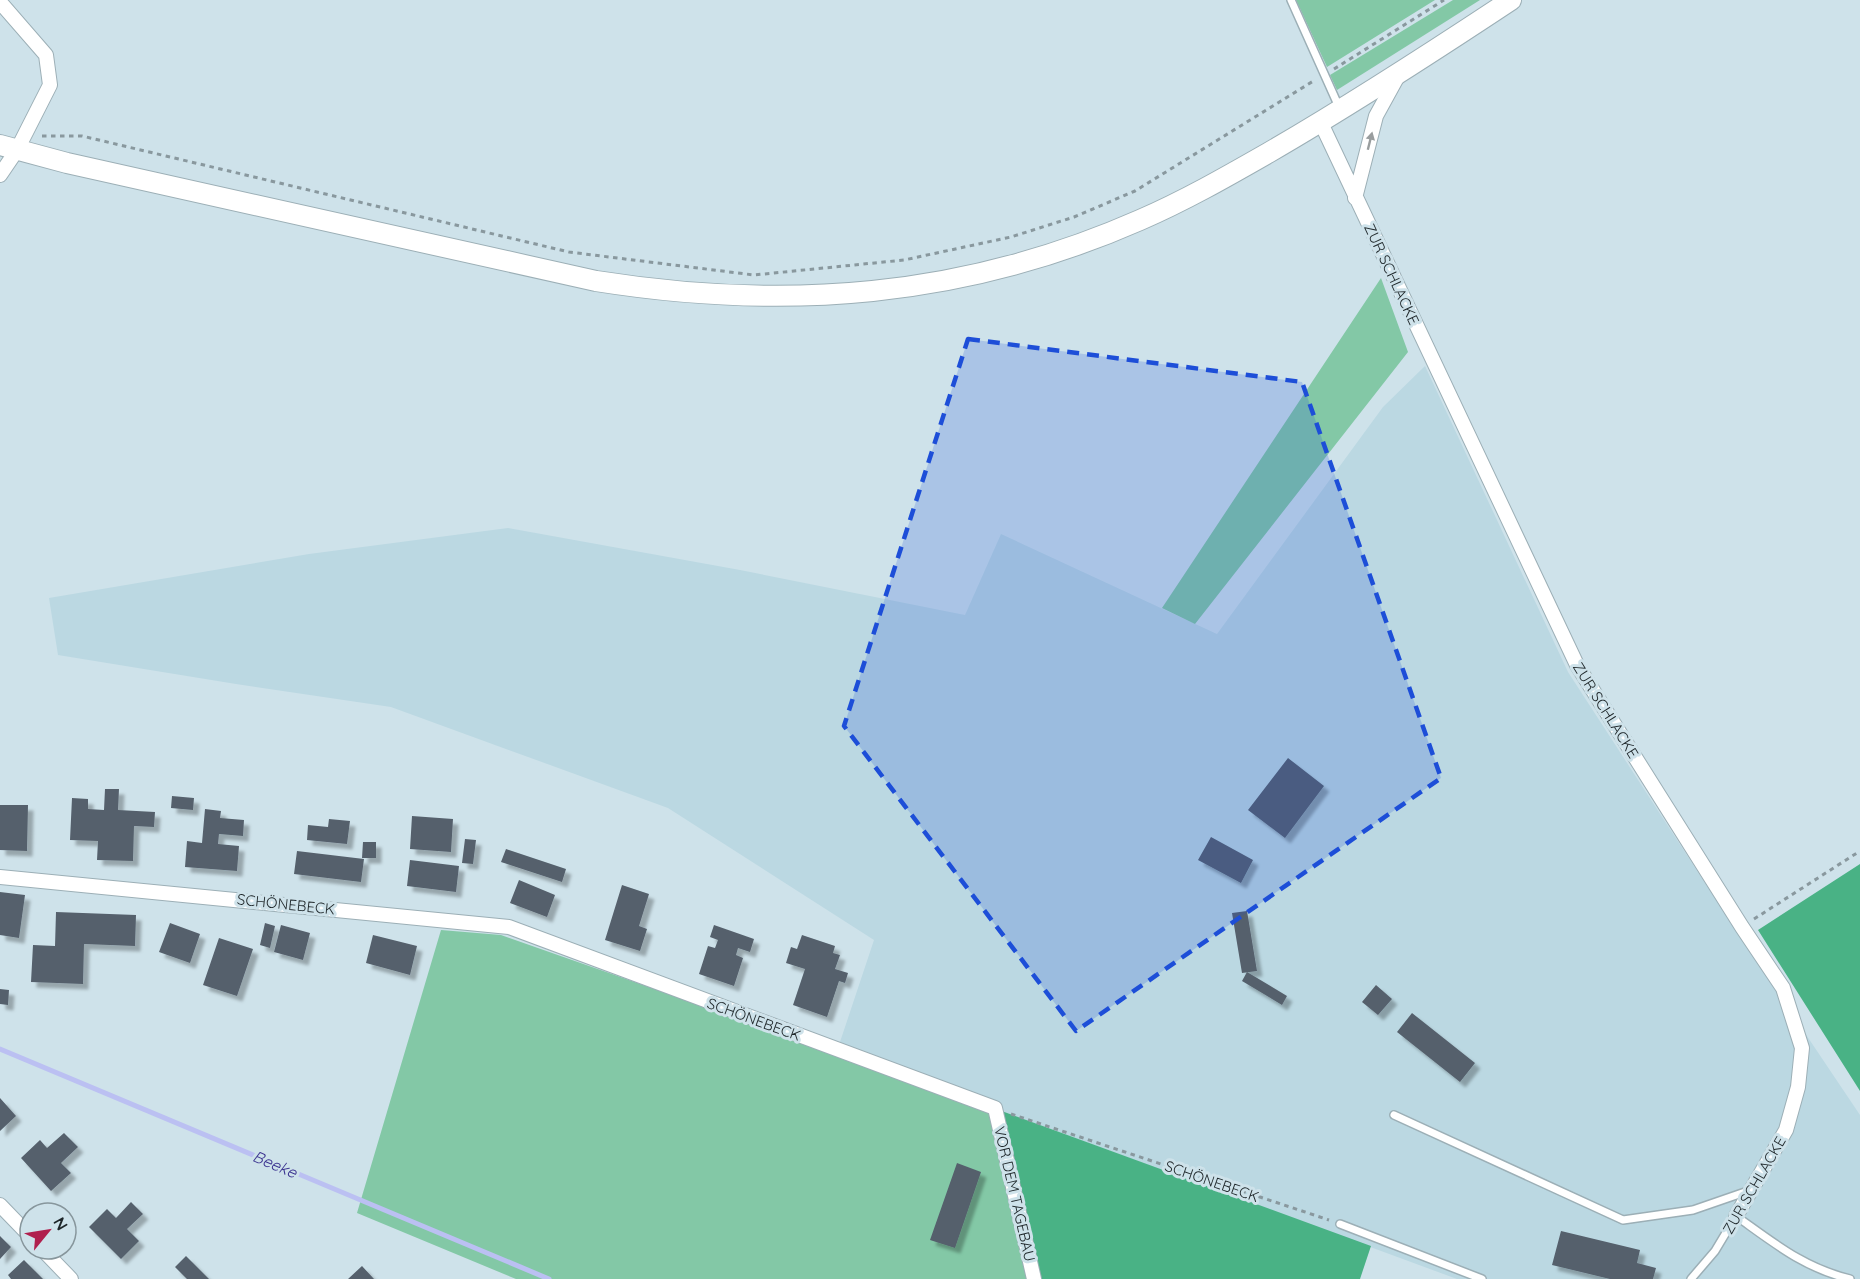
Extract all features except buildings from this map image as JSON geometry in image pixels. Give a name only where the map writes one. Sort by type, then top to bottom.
[{"type":"street","points":[[13,144],[67,163],[596,281],[661,290],[771,297],[873,292],[973,275],[1058,252],[1140,221],[1179,202],[1321,123],[1399,75],[1511,0]]},
{"type":"street","points":[[0,2],[46,55],[50,85],[13,144],[0,175]]},
{"type":"street","points":[[1355,198],[1376,116],[1399,75]]},
{"type":"street","name":"ZUR SCHLACKE","points":[[1321,123],[1577,665],[1783,988],[1802,1048],[1798,1087],[1786,1130],[1737,1216]]},
{"type":"street","name":"SCHÖNEBECK","points":[[0,877],[509,927],[995,1108]]},
{"type":"street","name":"VOR DEM TAGEBAU","points":[[995,1108],[1034,1279]]},
{"type":"street","points":[[0,1205],[18,1224]]},
{"type":"street","points":[[54,1261],[71,1279]]},
{"type":"lane","points":[[1291,0],[1341,110]]},
{"type":"lane","points":[[1394,1115],[1623,1220],[1693,1210],[1750,1191]]},
{"type":"lane","points":[[1737,1216],[1793,1257],[1833,1275],[1850,1279]]},
{"type":"lane","name":"ZUR SCHLACKE","points":[[1691,1279],[1714,1251],[1737,1216]]},
{"type":"lane","points":[[1340,1224],[1482,1279]]},
{"type":"path","points":[[13,144],[82,136],[569,252],[753,275],[904,260],[1011,237],[1074,218],[1135,191],[1444,0]]},
{"type":"path","points":[[1742,927],[1860,851]]},
{"type":"path","name":"SCHÖNEBECK","points":[[995,1108],[1340,1224]]},
{"type":"highlighted area","points":[[968,339],[1302,382],[1441,778],[1076,1031],[844,726]]},
{"type":"shaded area","points":[[1425,366],[1568,672],[1729,920],[1860,1115],[1860,1279],[1457,1279],[999,1110],[836,1054],[874,940],[668,808],[391,707],[58,655],[49,598],[309,554],[508,528],[740,570],[965,615],[1001,534],[1217,634],[1383,407]]},
{"type":"green space","points":[[1296,0],[1435,0],[1327,67]]},
{"type":"green space","points":[[1453,0],[1480,0],[1337,90],[1330,75]]},
{"type":"green space","points":[[1381,278],[1408,352],[1195,624],[1162,608]]},
{"type":"green space","points":[[1860,864],[1860,1091],[1758,930]]},
{"type":"green space","points":[[441,930],[501,935],[999,1110],[1041,1279],[516,1279],[357,1213]]},
{"type":"green space","points":[[999,1110],[1371,1246],[1360,1279],[1041,1279]]},
{"type":"waterway","name":"Beeke","points":[[0,1049],[549,1279]]}]
